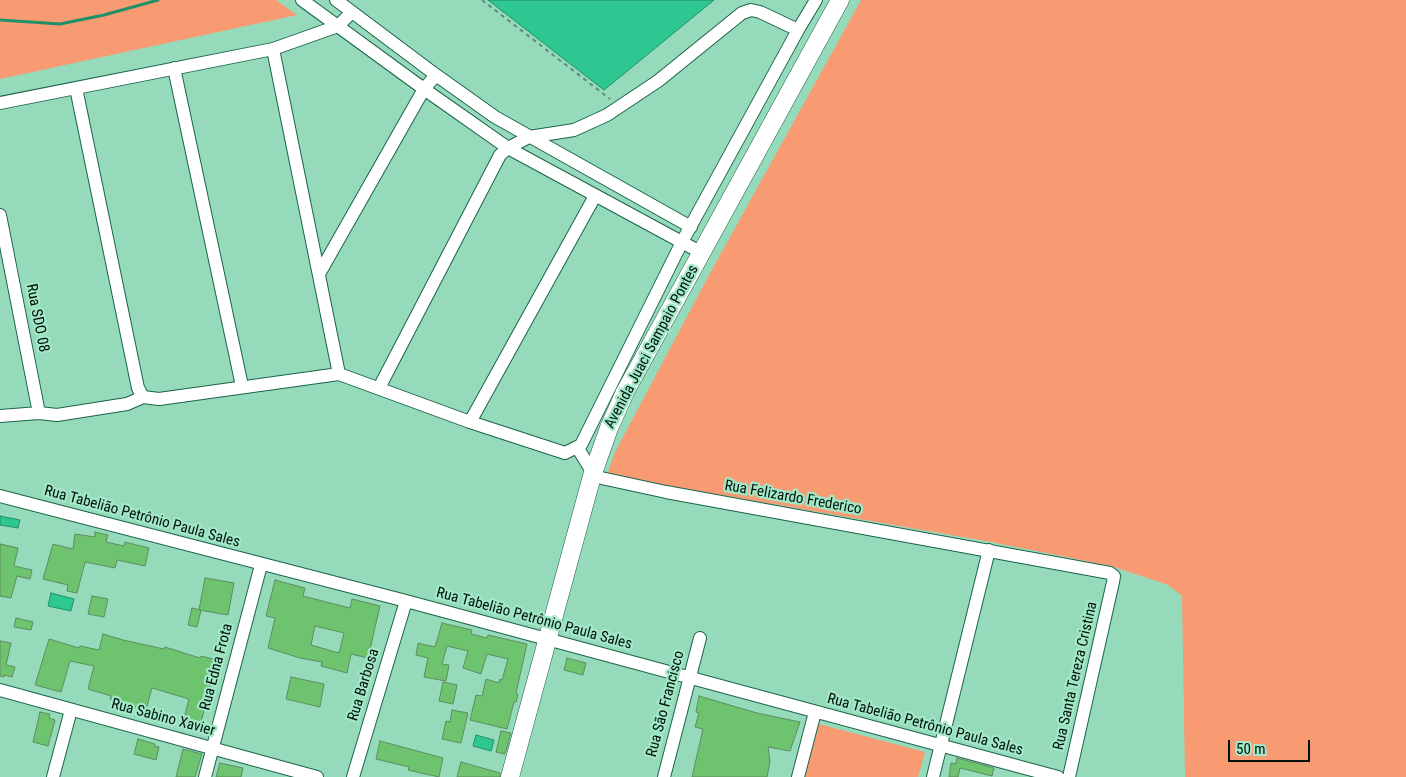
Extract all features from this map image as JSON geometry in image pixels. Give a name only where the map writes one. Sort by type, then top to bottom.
[{"type":"main road","name":"Avenida Juaci Sampaio Pontes","points":[[510,777],[593,475],[601,449],[625,392],[840,0]]},
{"type":"street","points":[[302,0],[508,148],[702,253]]},
{"type":"street","points":[[336,0],[495,117],[691,227]]},
{"type":"street","points":[[0,416],[39,413],[57,415],[127,404],[143,397],[159,399],[339,374],[470,422],[564,453],[581,445],[682,242],[816,0]]},
{"type":"street","points":[[379,388],[500,155],[508,148],[530,137],[574,130],[607,115],[658,81],[742,14],[751,10],[760,12],[798,30]]},
{"type":"street","points":[[0,103],[272,49],[338,26],[352,12]]},
{"type":"street","points":[[272,49],[339,374]]},
{"type":"street","points":[[174,68],[242,386]]},
{"type":"street","points":[[319,274],[424,89],[436,75]]},
{"type":"street","points":[[76,88],[138,388],[143,397]]},
{"type":"street","points":[[470,422],[595,196]]},
{"type":"street","name":"Rua SDO 08","points":[[0,215],[39,413]]},
{"type":"street","points":[[577,447],[593,475]]},
{"type":"street","name":"Rua Felizardo Frederico","points":[[593,475],[666,492],[1106,571],[1114,576],[1114,582]]},
{"type":"street","name":"Rua Tabelião Petrônio Paula Sales","points":[[0,496],[406,602],[1058,777]]},
{"type":"street","points":[[933,777],[989,550]]},
{"type":"street","name":"Rua Edna Frota","points":[[205,777],[261,565]]},
{"type":"street","name":"Rua Santa Tereza Cristina","points":[[1070,777],[1114,582]]},
{"type":"street","name":"Rua Barbosa","points":[[353,777],[406,602]]},
{"type":"street","name":"Rua São Francisco","points":[[664,777],[700,638]]},
{"type":"street","name":"Rua Sabino Xavier","points":[[0,690],[317,777]]},
{"type":"street","points":[[53,777],[71,710]]},
{"type":"street","points":[[798,777],[814,712]]},
{"type":"path","points":[[482,0],[620,106]]},
{"type":"shaded area","points":[[0,0],[276,0],[297,15],[0,79]]},
{"type":"shaded area","points":[[488,0],[714,0],[604,90]]},
{"type":"shaded area","points":[[861,0],[1406,0],[1406,777],[1185,777],[1182,596],[1168,585],[1111,566],[991,542],[607,475],[615,452],[709,275]]},
{"type":"shaded area","points":[[0,516],[20,520],[18,528],[0,525]]},
{"type":"shaded area","points":[[51,593],[74,599],[71,611],[48,606]]},
{"type":"shaded area","points":[[819,724],[925,752],[918,777],[805,777]]},
{"type":"shaded area","points":[[476,735],[494,740],[491,751],[473,746]]},
{"type":"building","points":[[95,532],[108,535],[106,542],[124,546],[125,542],[149,548],[145,566],[117,560],[115,568],[85,562],[77,593],[67,591],[68,585],[43,579],[53,544],[73,549],[75,534],[95,537]]},
{"type":"building","points":[[0,544],[18,548],[14,566],[32,570],[30,579],[17,576],[11,598],[0,596]]},
{"type":"building","points":[[205,578],[234,583],[228,615],[199,610]]},
{"type":"building","points":[[275,580],[305,588],[303,596],[350,608],[352,599],[380,606],[368,658],[351,654],[347,673],[321,666],[322,662],[300,658],[268,648],[275,618],[266,616]],"holes":[[[315,626],[344,633],[339,653],[311,645]]]},
{"type":"building","points":[[92,596],[108,599],[104,617],[88,614]]},
{"type":"building","points":[[192,608],[201,610],[197,627],[188,625]]},
{"type":"building","points":[[16,618],[33,622],[31,630],[14,627]]},
{"type":"building","points":[[442,623],[472,630],[471,634],[487,638],[488,635],[527,644],[516,693],[518,694],[507,729],[470,720],[476,695],[482,696],[486,679],[499,683],[500,679],[502,680],[508,659],[487,654],[481,674],[463,668],[468,651],[447,646],[442,664],[449,665],[446,681],[424,677],[428,658],[416,655],[418,643],[435,647]]},
{"type":"building","points":[[103,634],[164,649],[165,647],[200,658],[201,656],[217,660],[199,730],[182,726],[189,699],[152,688],[146,710],[110,699],[111,696],[88,689],[94,666],[70,661],[61,692],[35,685],[49,639],[79,648],[80,646],[99,650]]},
{"type":"building","points":[[0,641],[11,643],[6,665],[15,667],[12,677],[0,676]]},
{"type":"building","points":[[567,658],[586,663],[583,675],[564,670]]},
{"type":"building","points":[[291,677],[324,684],[320,707],[286,699]]},
{"type":"building","points":[[443,682],[457,685],[453,704],[439,701]]},
{"type":"building","points":[[699,696],[757,713],[800,722],[790,751],[768,747],[770,761],[767,777],[692,777],[703,729],[695,727],[699,713],[696,712]]},
{"type":"building","points":[[452,710],[468,713],[461,743],[442,739],[446,721],[450,722]]},
{"type":"building","points":[[40,712],[50,714],[49,718],[55,720],[48,746],[33,742]]},
{"type":"building","points":[[501,731],[511,733],[505,754],[496,752]]},
{"type":"building","points":[[138,739],[159,747],[156,760],[134,754]]},
{"type":"building","points":[[380,741],[443,758],[439,777],[408,770],[409,767],[376,759]]},
{"type":"building","points":[[183,749],[202,754],[195,777],[176,777]]},
{"type":"building","points":[[957,758],[994,768],[992,776],[960,768],[958,777],[949,777],[951,763],[956,764]]},
{"type":"building","points":[[461,762],[500,773],[500,777],[457,777]]},
{"type":"building","points":[[220,763],[243,768],[241,777],[216,777]]},
{"type":"waterway","points":[[0,20],[60,24],[104,15],[158,0]]}]
